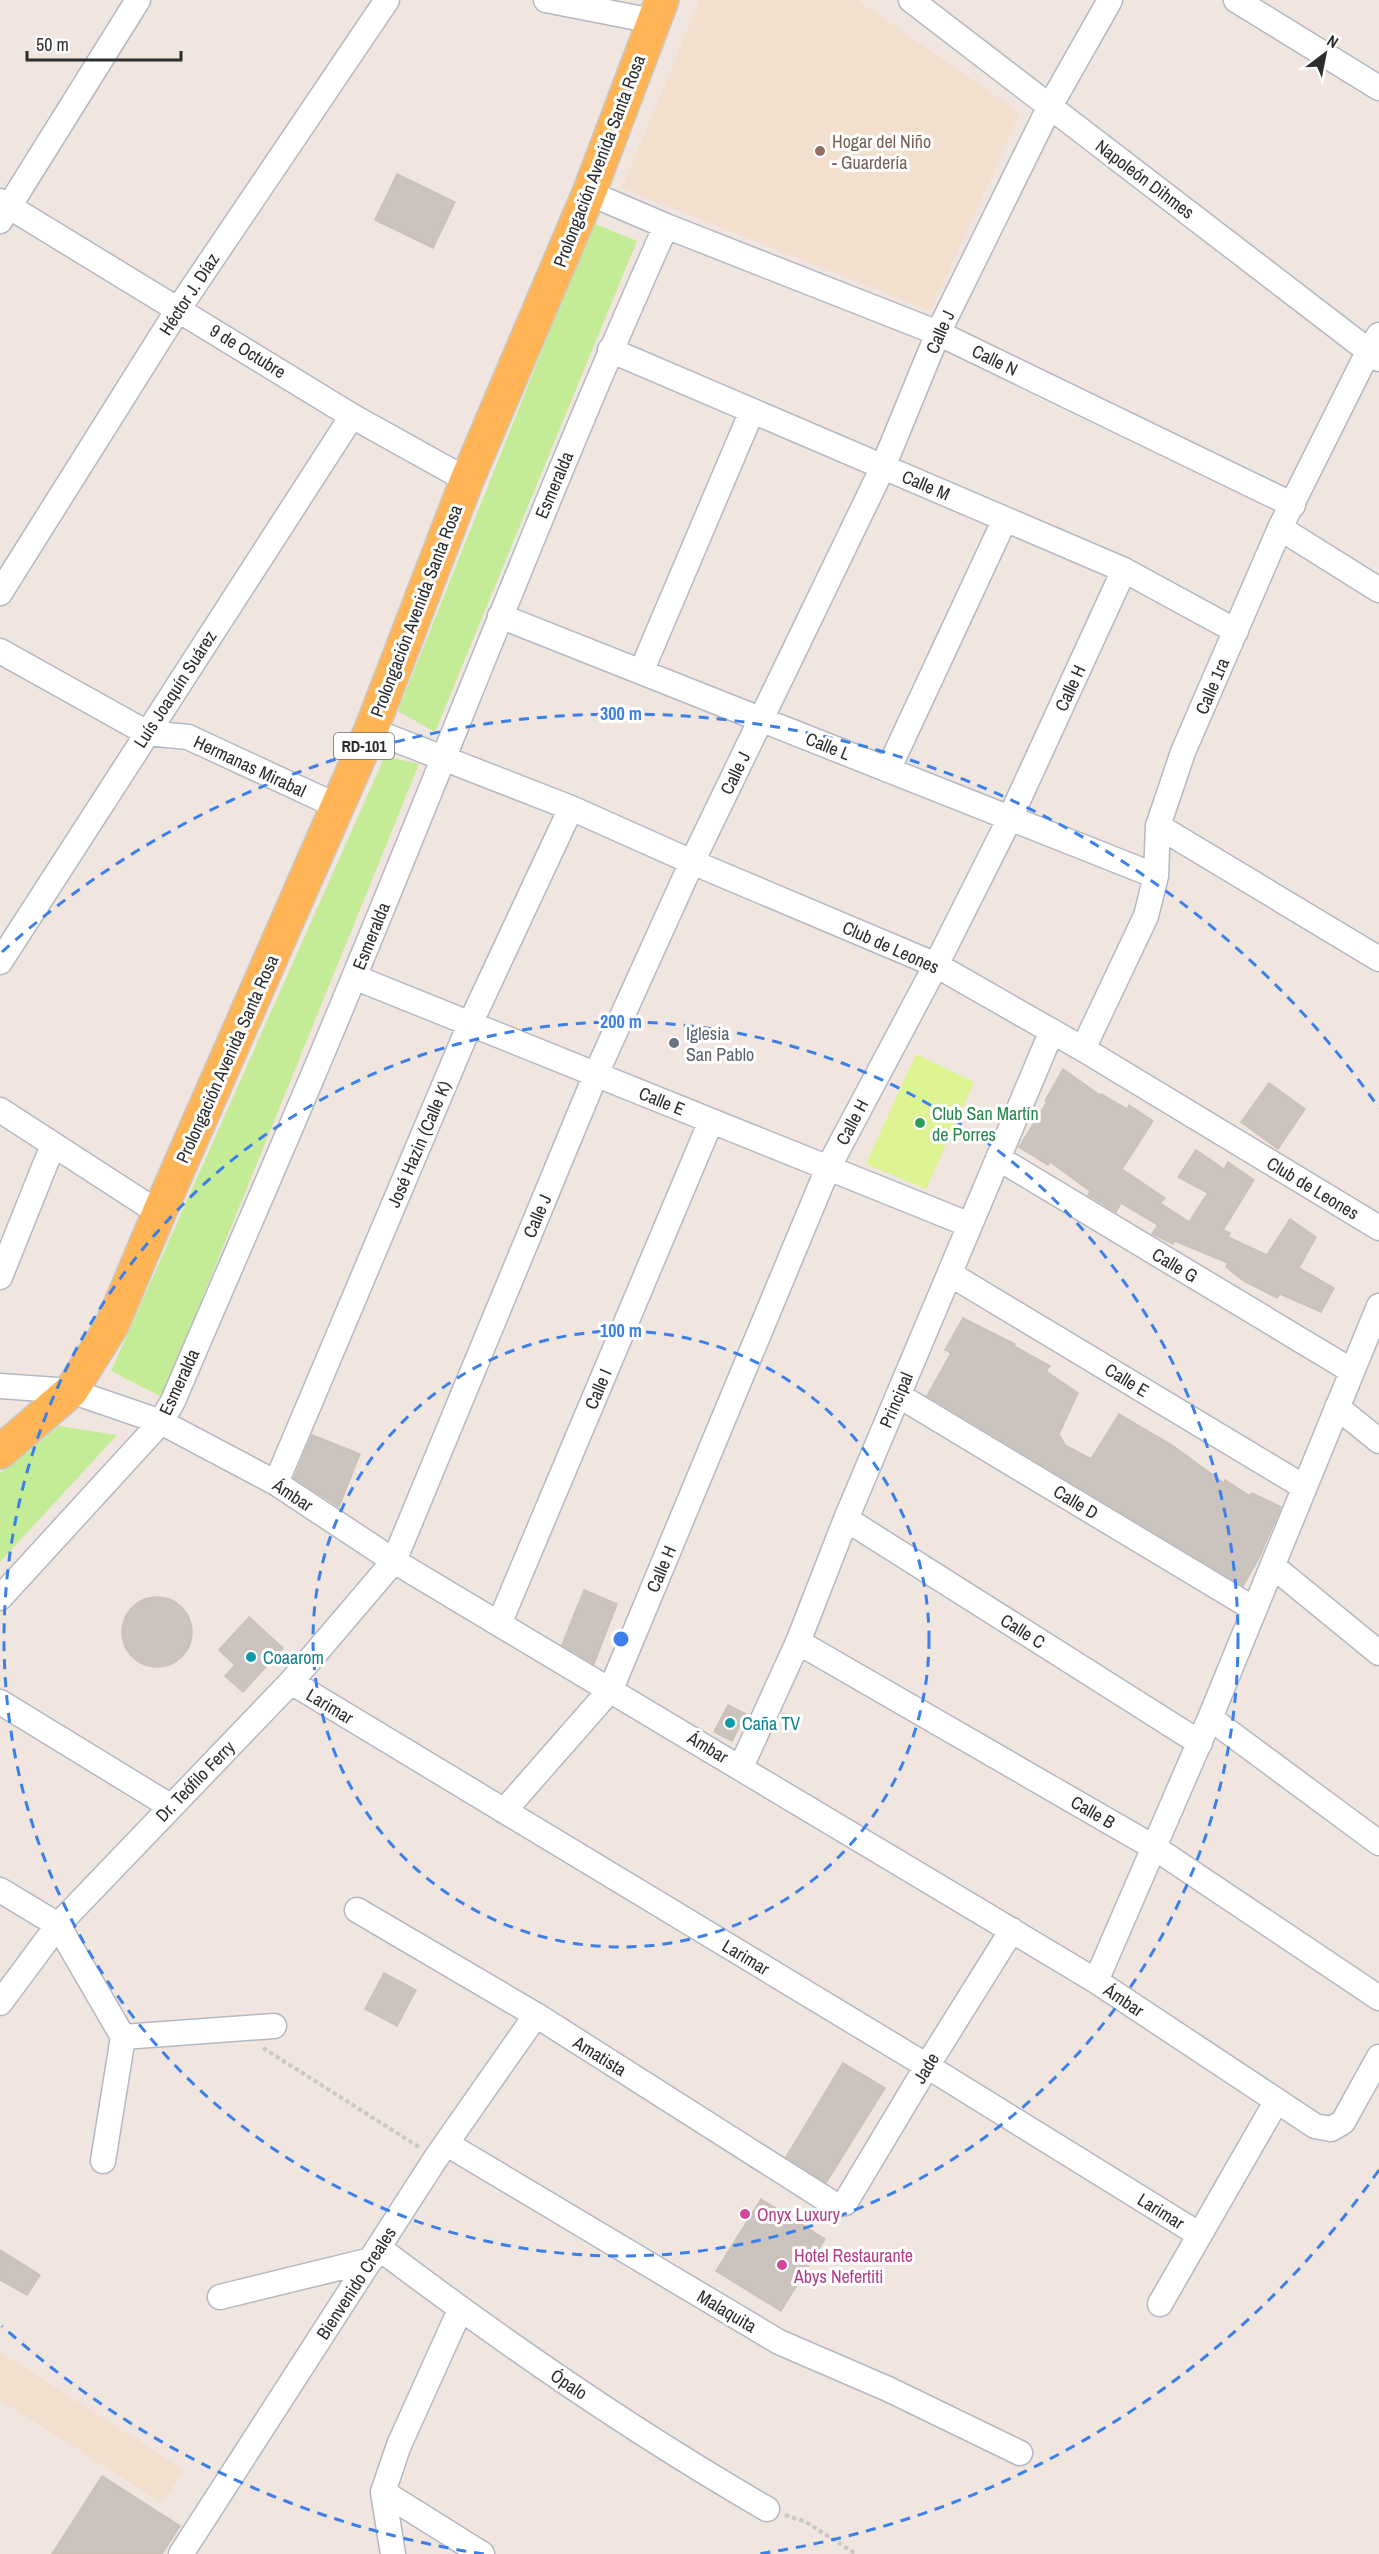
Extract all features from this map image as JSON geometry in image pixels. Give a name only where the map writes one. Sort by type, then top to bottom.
[{"type":"main road","name":"Prolongación Avenida Santa Rosa","points":[[0,1452],[72,1391],[112,1325],[371,730],[467,480],[589,193],[658,11]]},
{"type":"street","points":[[3,209],[138,0]]},
{"type":"street","name":"Héctor J. Díaz","points":[[0,593],[179,308],[387,0]]},
{"type":"street","points":[[546,0],[658,11]]},
{"type":"street","name":"Napoleón Dihmes","points":[[911,0],[1376,348]]},
{"type":"street","name":"Calle J","points":[[394,1561],[596,1074],[692,862],[883,467],[938,333],[1050,106],[1110,0]]},
{"type":"street","points":[[1236,0],[1379,88]]},
{"type":"street","name":"Calle N","points":[[589,193],[666,226],[938,333],[1293,505]]},
{"type":"street","name":"9 de Octubre","points":[[3,209],[179,308],[352,416],[467,480]]},
{"type":"street","name":"Esmeralda","points":[[0,1598],[161,1422],[173,1401],[354,977],[610,350],[666,226]]},
{"type":"street","name":"Calle 1ra","points":[[1083,1049],[1146,916],[1156,876],[1158,825],[1183,752],[1280,528],[1376,348]]},
{"type":"street","name":"Calle M","points":[[610,350],[1124,570],[1236,632]]},
{"type":"street","points":[[641,672],[752,411]]},
{"type":"street","name":"Luís Joaquín Suárez","points":[[0,962],[352,416]]},
{"type":"street","points":[[888,770],[1005,519]]},
{"type":"street","points":[[1280,528],[1379,590]]},
{"type":"street","name":"Calle H","points":[[504,1811],[611,1689],[828,1168],[1011,818],[1124,570]]},
{"type":"street","name":"Calle L","points":[[500,616],[1156,876]]},
{"type":"street","name":"Hermanas Mirabal","points":[[0,651],[147,733],[188,737],[339,807]]},
{"type":"street","name":"Club de Leones","points":[[371,730],[571,808],[936,965],[1083,1049],[1379,1228]]},
{"type":"street","name":"José Hazin (Calle K)","points":[[276,1483],[470,1024],[571,808]]},
{"type":"street","points":[[1158,825],[1379,959]]},
{"type":"street","name":"Calle E","points":[[354,977],[970,1225]]},
{"type":"street","name":"Principal","points":[[741,1767],[798,1642],[846,1519],[1052,1033]]},
{"type":"street","points":[[0,1110],[159,1213]]},
{"type":"street","name":"Calle I","points":[[499,1624],[711,1121]]},
{"type":"street","points":[[0,1278],[53,1145]]},
{"type":"street","name":"Calle G","points":[[998,1158],[1352,1371]]},
{"type":"street","name":"Calle E","points":[[950,1274],[1304,1487]]},
{"type":"street","points":[[1096,1981],[1274,1567],[1304,1487],[1379,1306]]},
{"type":"street","name":"Ámbar","points":[[0,1386],[72,1391],[161,1422],[276,1483],[394,1561],[1096,1981],[1315,2126],[1331,2129],[1343,2122],[1379,2057]]},
{"type":"street","name":"Calle D","points":[[898,1395],[1254,1609]]},
{"type":"street","points":[[1337,1407],[1379,1441]]},
{"type":"street","name":"Calle C","points":[[846,1519],[1200,1743]]},
{"type":"street","name":"Dr. Teófilo Ferry","points":[[0,2003],[58,1925],[291,1682],[394,1561]]},
{"type":"street","points":[[1274,1567],[1379,1653]]},
{"type":"street","name":"Calle B","points":[[798,1642],[1155,1848],[1379,1998]]},
{"type":"street","name":"Larimar","points":[[291,1682],[927,2066],[1200,2235]]},
{"type":"street","points":[[0,1702],[170,1806]]},
{"type":"street","points":[[1210,1718],[1379,1843]]},
{"type":"street","points":[[0,1890],[58,1925],[123,2037],[103,2161]]},
{"type":"street","name":"Amatista","points":[[357,1910],[536,2015],[835,2205],[841,2206]]},
{"type":"street","name":"Jade","points":[[841,2206],[845,2203],[1012,1930]]},
{"type":"street","name":"Bienvenido Creales","points":[[181,2554],[442,2151],[536,2015]]},
{"type":"street","points":[[123,2037],[274,2026]]},
{"type":"street","points":[[1160,2304],[1276,2102]]},
{"type":"street","name":"Malaquita","points":[[442,2151],[779,2342],[888,2389],[1020,2453]]},
{"type":"street","points":[[220,2296],[375,2254]]},
{"type":"street","name":"Ópalo","points":[[375,2254],[706,2474],[767,2510]]},
{"type":"street","points":[[393,2554],[383,2492],[399,2445],[460,2310]]},
{"type":"street","points":[[383,2492],[483,2554]]},
{"type":"path","points":[[235,2030],[442,2151]]},
{"type":"path","points":[[767,2510],[806,2522],[856,2554]]},
{"type":"shaded area","name":"Hogar del Niño - Guardería","points":[[700,0],[857,0],[1020,113],[931,311],[622,188]]},
{"type":"shaded area","points":[[0,2352],[184,2470],[162,2503],[0,2400]]},
{"type":"green space","points":[[593,223],[637,241],[435,732],[398,711]]},
{"type":"green space","points":[[385,756],[419,764],[162,1397],[111,1371]]},
{"type":"green space","name":"Club San Martín de Porres","points":[[916,1054],[974,1082],[926,1189],[866,1164]]},
{"type":"green space","points":[[59,1426],[117,1435],[0,1562],[0,1473]]},
{"type":"building","points":[[397,174],[455,202],[433,248],[375,220]]},
{"type":"building","points":[[1063,1069],[1100,1095],[1127,1109],[1129,1105],[1153,1121],[1122,1169],[1165,1198],[1160,1203],[1189,1222],[1208,1193],[1178,1177],[1196,1150],[1224,1169],[1228,1162],[1254,1180],[1223,1230],[1230,1233],[1228,1237],[1267,1255],[1290,1219],[1316,1237],[1299,1268],[1334,1288],[1321,1312],[1280,1294],[1277,1298],[1244,1281],[1226,1267],[1228,1263],[1175,1241],[1173,1244],[1152,1234],[1158,1225],[1121,1203],[1116,1212],[1088,1195],[1090,1191],[1050,1162],[1048,1165],[1019,1147],[1047,1102],[1045,1101]]},
{"type":"building","points":[[1269,1083],[1305,1109],[1278,1149],[1241,1122]]},
{"type":"building","points":[[963,1318],[1015,1344],[1014,1346],[1050,1366],[1046,1371],[1078,1393],[1059,1434],[1065,1445],[1091,1459],[1119,1414],[1173,1446],[1224,1483],[1225,1480],[1250,1496],[1252,1493],[1281,1507],[1259,1558],[1243,1586],[927,1396],[951,1353],[945,1350]]},
{"type":"building","points":[[312,1435],[360,1454],[339,1507],[294,1478]]},
{"type":"building","points":[[584,1590],[617,1604],[594,1664],[562,1645]]},
{"type":"building","points":[[157,1597],[170,1600],[182,1607],[189,1619],[192,1632],[189,1645],[182,1657],[170,1664],[157,1667],[144,1664],[132,1657],[125,1645],[122,1632],[125,1619],[132,1607],[144,1600]]},
{"type":"building","name":"Coaarom","points":[[249,1617],[283,1648],[243,1692],[225,1676],[235,1665],[219,1650]]},
{"type":"building","name":"Caña TV","points":[[728,1705],[746,1714],[732,1741],[714,1732]]},
{"type":"building","points":[[384,1973],[416,1990],[397,2026],[365,2009]]},
{"type":"building","points":[[843,2063],[885,2088],[826,2183],[786,2157]]},
{"type":"building","points":[[761,2199],[825,2239],[781,2311],[716,2271]]},
{"type":"building","points":[[0,2250],[40,2275],[27,2295],[0,2280]]},
{"type":"building","points":[[102,2476],[180,2526],[162,2554],[52,2554]]},
{"type":"place","name":"Hogar del Niño - Guardería","points":[[820,151]]},
{"type":"place","name":"Iglesia San Pablo","points":[[674,1043]]},
{"type":"place","name":"Club San Martín de Porres","points":[[920,1123]]},
{"type":"place","name":"Coaarom","points":[[251,1657]]},
{"type":"place","name":"Caña TV","points":[[730,1723]]},
{"type":"place","name":"Onyx Luxury","points":[[745,2214]]},
{"type":"place","name":"Hotel Restaurante Abys Nefertiti","points":[[782,2265]]}]
